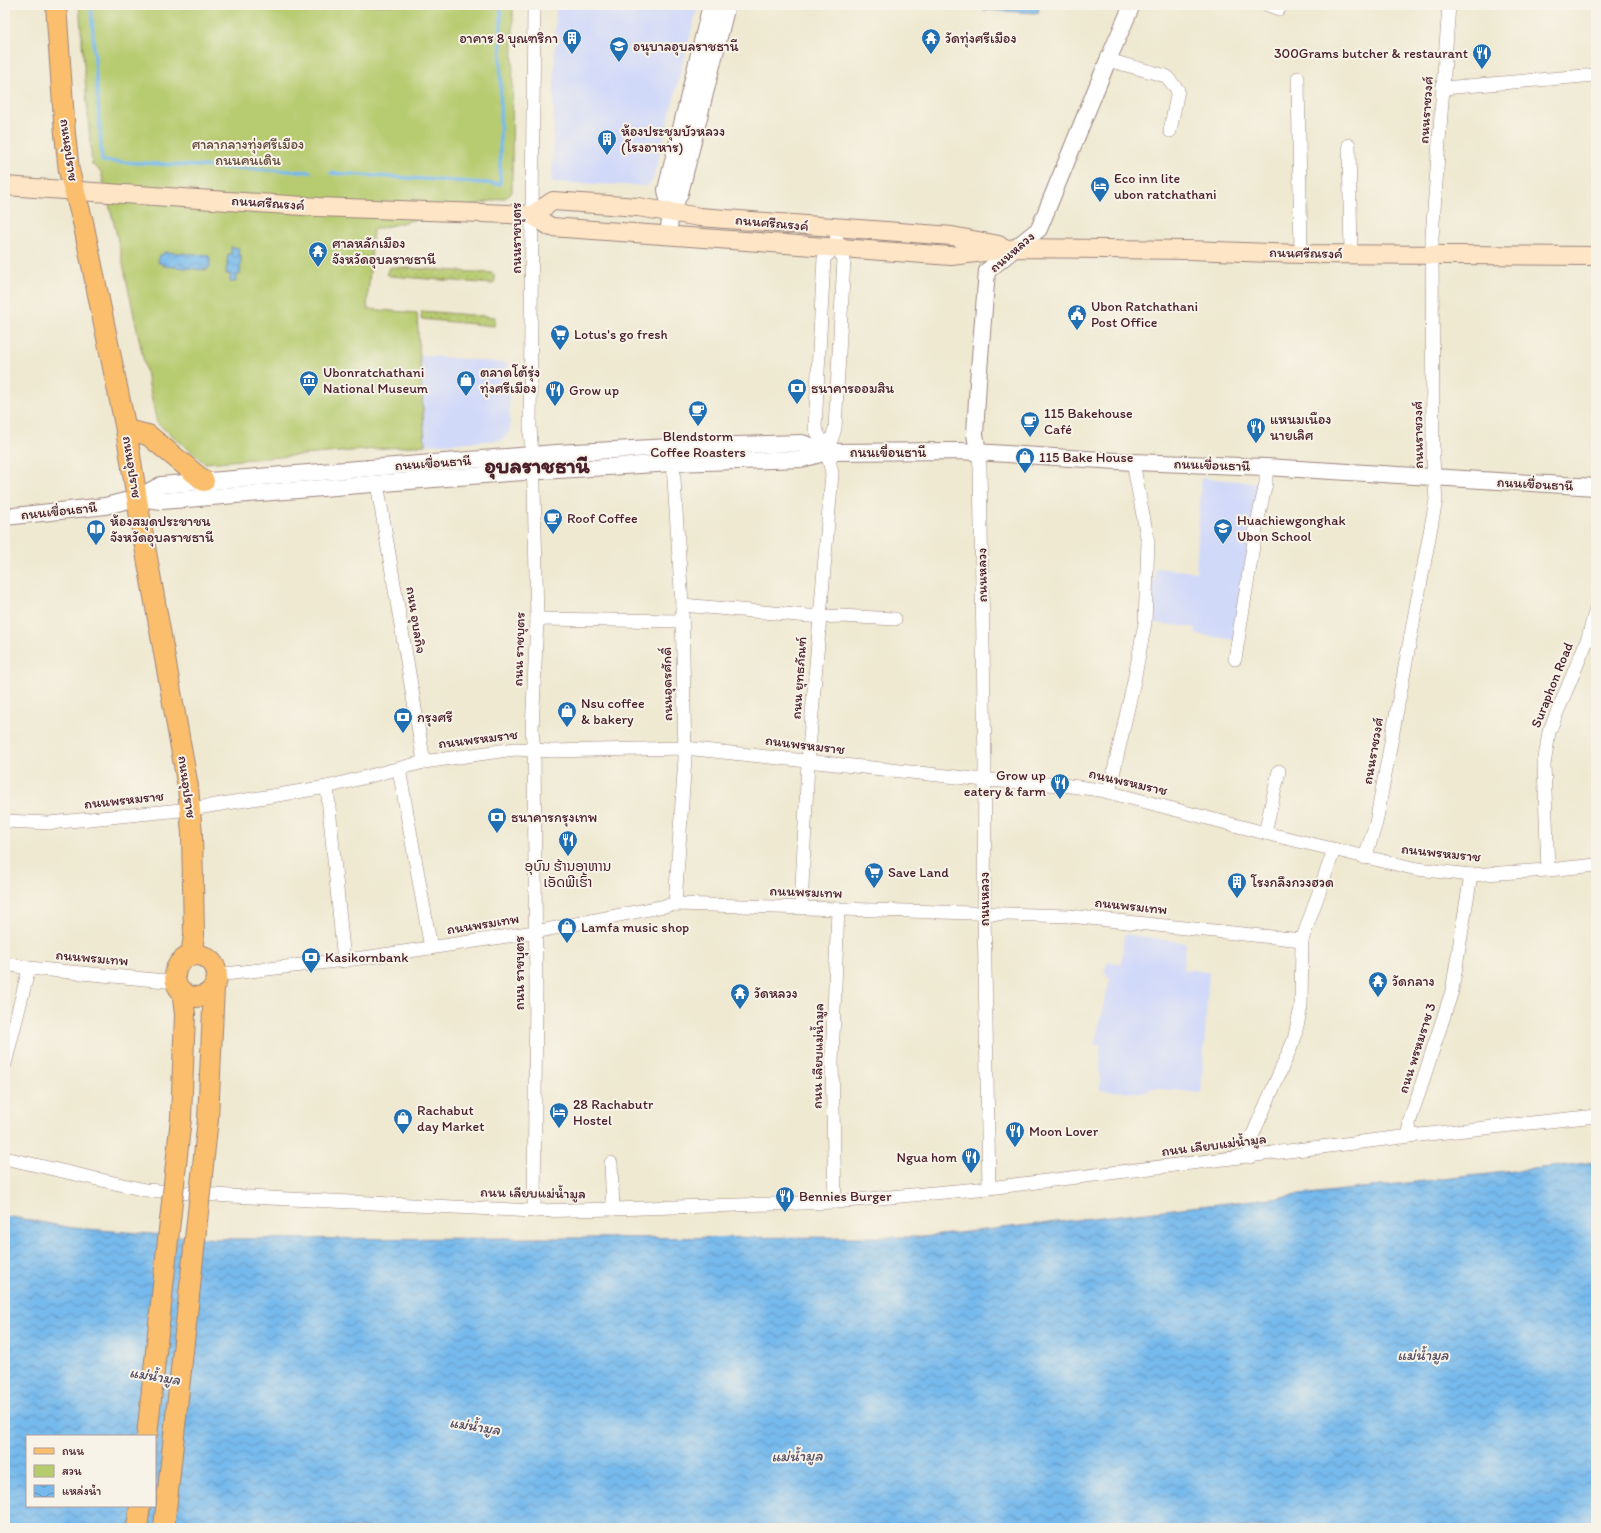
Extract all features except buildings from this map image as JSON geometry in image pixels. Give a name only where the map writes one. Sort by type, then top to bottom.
[{"type":"main road","name":"ถนนอุปราช","points":[[56,5],[65,134],[70,171],[85,230],[126,430],[191,809],[194,935],[192,956]]},
{"type":"main road","name":"ถนนศรีณรงค์","points":[[5,186],[318,207],[532,215],[551,227],[951,256],[1016,248],[1181,250],[1301,254],[1596,256]]},
{"type":"main road","name":"ถนนศรีณรงค์","points":[[532,215],[553,201],[638,207],[700,217],[952,236],[1016,248]]},
{"type":"main road","points":[[126,430],[148,435],[204,481]]},
{"type":"main road","points":[[147,1435],[181,1118],[185,1014],[176,971],[178,966],[186,958],[198,955],[209,960],[213,964],[216,981],[208,1119],[164,1528]]},
{"type":"main road","points":[[179,987],[195,997],[202,996],[208,993],[216,981]]},
{"type":"main road","points":[[138,1528],[140,1507]]},
{"type":"street","name":"ถนนราชบุตร","points":[[533,472],[530,427],[534,5]]},
{"type":"street","points":[[671,212],[666,190],[711,5]]},
{"type":"street","points":[[668,235],[671,212],[680,193],[727,5]]},
{"type":"street","name":"ถนนหลวง","points":[[989,1188],[984,913],[985,780],[980,471],[976,434],[978,378],[987,271],[1039,229],[1132,5]]},
{"type":"street","name":"ถนนราชวงศ์","points":[[1366,858],[1376,823],[1436,500],[1433,459],[1432,237],[1449,5]]},
{"type":"street","points":[[1108,60],[1166,76],[1178,90],[1170,131]]},
{"type":"street","points":[[1444,88],[1596,75]]},
{"type":"street","points":[[1298,78],[1301,254]]},
{"type":"street","points":[[1349,145],[1351,254]]},
{"type":"street","points":[[827,452],[835,429],[844,260],[836,247],[837,228]]},
{"type":"street","name":"ถนน ยุทธภัณฑ์","points":[[801,907],[808,762],[832,473],[827,452],[815,428],[824,258],[836,247]]},
{"type":"street","name":"ถนนเขื่อนธานี","points":[[5,516],[105,506],[137,498],[161,485],[204,481],[376,475],[533,472],[672,455],[802,443],[827,452],[959,451],[1133,462],[1266,467],[1596,487]]},
{"type":"street","name":"ถนนเขื่อนธานี","points":[[137,498],[162,501],[532,455],[672,455]]},
{"type":"street","name":"ถนนอุดรศักดิ์","points":[[672,455],[682,605],[685,748],[674,904]]},
{"type":"street","points":[[1109,792],[1134,681],[1145,623],[1148,542],[1133,462]]},
{"type":"street","points":[[1235,659],[1256,528],[1266,483],[1266,467]]},
{"type":"street","name":"ถนน ราชบุตร","points":[[533,472],[537,619],[532,731],[534,750],[535,932],[534,1211]]},
{"type":"street","name":"ถนน อุบลกิจ","points":[[376,475],[424,762]]},
{"type":"street","points":[[682,605],[820,617],[841,616],[895,619]]},
{"type":"street","name":"Suraphon Road","points":[[1548,870],[1544,765],[1549,732],[1588,638],[1596,608]]},
{"type":"street","points":[[537,619],[682,622]]},
{"type":"street","name":"ถนนพรหมราช","points":[[5,822],[49,824],[191,809],[327,787],[424,762],[515,749],[702,748],[808,762],[985,780],[1063,785],[1109,792],[1265,833],[1417,869],[1471,875],[1596,865]]},
{"type":"street","points":[[399,769],[431,948]]},
{"type":"street","points":[[1265,833],[1279,770]]},
{"type":"street","points":[[327,787],[344,961]]},
{"type":"street","points":[[1251,1157],[1250,1141],[1294,1040],[1301,1007],[1302,940],[1334,850]]},
{"type":"street","name":"ถนน พรหมราช 3","points":[[1410,1136],[1409,1123],[1452,991],[1471,875]]},
{"type":"street","name":"ถนนพรมเทพ","points":[[216,981],[535,932],[674,904],[1069,916],[1302,940]]},
{"type":"street","name":"ถนน เลียบแม่น้ำมูล","points":[[835,1202],[832,1062],[838,909]]},
{"type":"street","name":"ถนนพรมเทพ","points":[[5,964],[179,987]]},
{"type":"street","points":[[5,1064],[29,968]]},
{"type":"street","name":"ถนน เลียบแม่น้ำมูล","points":[[5,1158],[145,1190],[230,1196],[534,1211],[613,1209],[835,1202],[989,1188],[1251,1157],[1410,1136],[1596,1116]]},
{"type":"street","points":[[611,1163],[613,1209]]},
{"type":"shaded area","name":"อนุบาลอุบลราชธานี","points":[[556,5],[698,5],[653,180],[647,186],[552,182]]},
{"type":"shaded area","name":"ตลาดโต้รุ่ง ทุ่งศรีเมือง","points":[[420,355],[508,363],[510,431],[502,440],[425,445]]},
{"type":"shaded area","name":"Huachiewgonghak Ubon School","points":[[1201,478],[1260,483],[1235,640],[1195,634],[1196,628],[1148,622],[1155,568],[1196,572]]},
{"type":"shaded area","points":[[1124,934],[1186,943],[1183,969],[1209,972],[1201,1093],[1151,1088],[1143,1093],[1100,1090],[1100,1045],[1094,1045],[1110,980],[1104,970],[1108,962],[1121,963]]},
{"type":"green space","name":"ศาลากลางทุ่งศรีเมือง ถนนคนเดิน","points":[[79,5],[513,5],[512,192],[507,197],[373,230],[367,309],[417,313],[425,445],[205,463],[157,423],[117,236],[101,172],[92,164]]},
{"type":"green space","points":[[391,267],[492,273],[495,281],[493,284],[390,276],[387,274],[388,269]]},
{"type":"green space","points":[[422,311],[495,317],[494,326],[421,319]]},
{"type":"water","points":[[984,5],[1039,5],[1038,13],[984,10]]},
{"type":"water","points":[[231,247],[239,248],[238,254],[241,255],[240,275],[236,275],[236,282],[230,282],[230,274],[226,274],[228,254],[231,254]]},
{"type":"water","points":[[164,252],[208,255],[208,257],[210,257],[210,268],[207,268],[207,270],[163,266],[163,264],[159,263],[158,259],[160,255],[164,254]]},
{"type":"water","name":"แม่น้ำมูล","points":[[1596,1162],[1596,1528],[5,1528],[5,1216],[73,1228],[217,1239],[922,1237]]},
{"type":"waterway","points":[[91,5],[102,161],[310,172]]},
{"type":"waterway","points":[[331,173],[500,184],[501,5]]},
{"type":"place","name":"อาคาร 8 บุณฑริกา","points":[[572,55]]},
{"type":"place","name":"วัดทุ่งศรีเมือง","points":[[931,55]]},
{"type":"place","name":"อนุบาลอุบลราชธานี","points":[[619,63]]},
{"type":"place","name":"300Grams butcher & restaurant","points":[[1482,70]]},
{"type":"place","name":"ห้องประชุมบัวหลวง (โรงอาหาร)","points":[[607,156]]},
{"type":"place","name":"Eco inn lite ubon ratchathani","points":[[1100,203]]},
{"type":"place","name":"ศาลหลักเมือง จังหวัดอุบลราชธานี","points":[[318,268]]},
{"type":"place","name":"Ubon Ratchathani Post Office","points":[[1077,331]]},
{"type":"place","name":"Lotus's go fresh","points":[[560,351]]},
{"type":"place","name":"Ubonratchathani National Museum","points":[[309,397]]},
{"type":"place","name":"ตลาดโต้รุ่ง ทุ่งศรีเมือง","points":[[466,397]]},
{"type":"place","name":"ธนาคารออมสิน","points":[[797,405]]},
{"type":"place","name":"Grow up","points":[[555,407]]},
{"type":"place","name":"Blendstorm Coffee Roasters","points":[[698,427]]},
{"type":"place","name":"115 Bakehouse Café","points":[[1030,438]]},
{"type":"place","name":"แหนมเนือง นายเลิศ","points":[[1256,444]]},
{"type":"place","name":"115 Bake House","points":[[1025,474]]},
{"type":"place","name":"Roof Coffee","points":[[553,535]]},
{"type":"place","name":"Huachiewgonghak Ubon School","points":[[1223,545]]},
{"type":"place","name":"ห้องสมุดประชาชน จังหวัดอุบลราชธานี","points":[[96,546]]},
{"type":"place","name":"Nsu coffee & bakery","points":[[567,728]]},
{"type":"place","name":"กรุงศรี","points":[[403,734]]},
{"type":"place","name":"Grow up eatery & farm","points":[[1060,800]]},
{"type":"place","name":"ธนาคารกรุงเทพ","points":[[497,834]]},
{"type":"place","name":"ອຸບົນ ຮ້ານອາຫານ ເອັດພີເຮົ້າ","points":[[568,857]]},
{"type":"place","name":"Save Land","points":[[874,889]]},
{"type":"place","name":"โรงกลึงกวงฮวด","points":[[1237,899]]},
{"type":"place","name":"Lamfa music shop","points":[[567,944]]},
{"type":"place","name":"Kasikornbank","points":[[311,974]]},
{"type":"place","name":"วัดกลาง","points":[[1378,998]]},
{"type":"place","name":"วัดหลวง","points":[[740,1010]]},
{"type":"place","name":"28 Rachabutr Hostel","points":[[559,1129]]},
{"type":"place","name":"Rachabut day Market","points":[[403,1135]]},
{"type":"place","name":"Moon Lover","points":[[1015,1148]]},
{"type":"place","name":"Ngua hom","points":[[971,1174]]},
{"type":"place","name":"Bennies Burger","points":[[785,1213]]},
{"type":"district","name":"อุบลราชธานี","points":[[537,465]]}]
